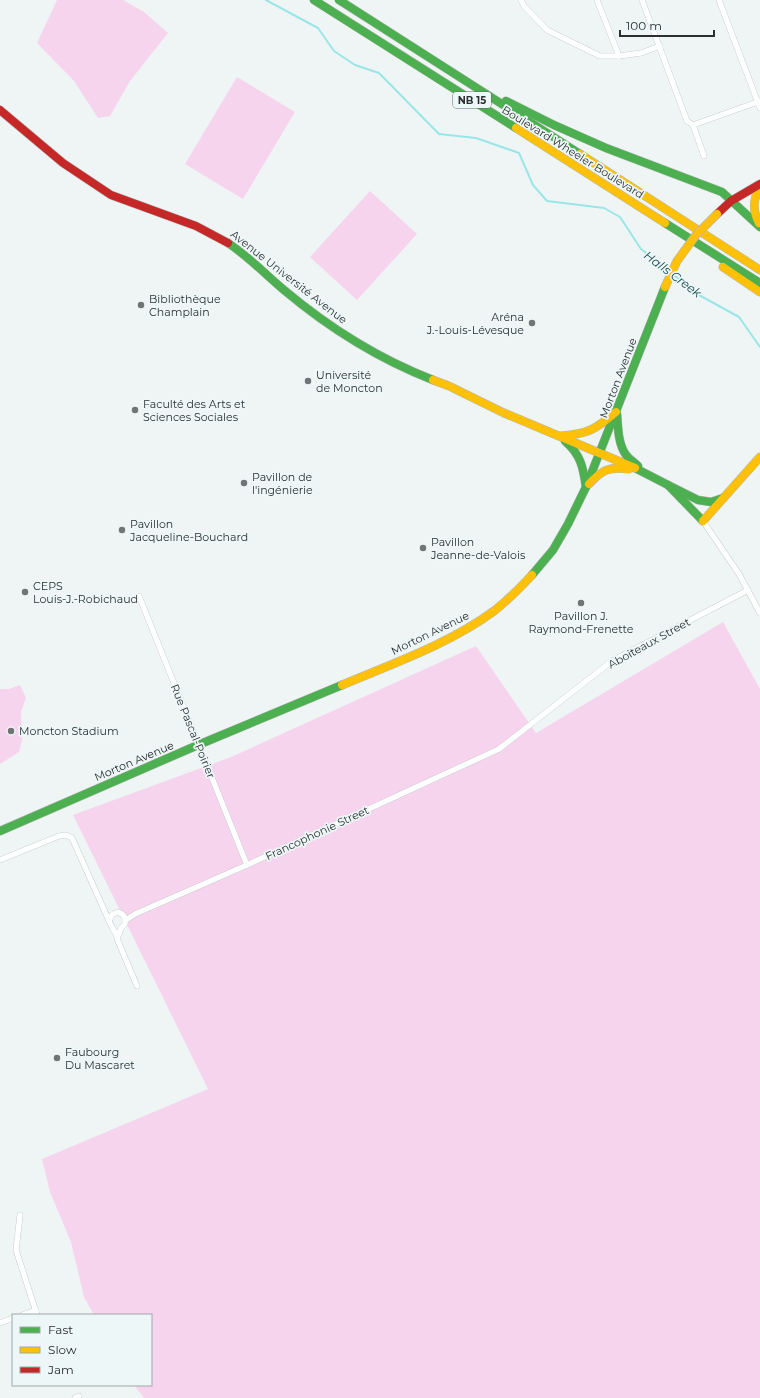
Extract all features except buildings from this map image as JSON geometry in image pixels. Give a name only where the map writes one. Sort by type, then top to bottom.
[{"type":"main road","name":"Boulevard Wheeler Boulevard","points":[[314,0],[760,283]]},
{"type":"main road","name":"Boulevard Wheeler Boulevard","points":[[339,0],[760,270]]},
{"type":"main road","points":[[478,90],[521,108],[554,125],[606,148],[722,192],[760,226]]},
{"type":"main road","name":"Avenue Université Avenue","points":[[0,110],[63,163],[111,195],[196,226],[222,239],[239,250],[284,290],[311,311],[358,343],[415,373],[449,386],[504,413],[600,452],[644,472]]},
{"type":"main road","name":"Morton Avenue","points":[[0,831],[421,652],[467,629],[495,610],[516,592],[553,550],[586,487],[665,287],[677,261],[696,235],[731,201],[760,184]]},
{"type":"main road","points":[[760,187],[754,198],[754,215],[760,226]]},
{"type":"main road","points":[[630,201],[663,227],[760,292]]},
{"type":"main road","points":[[558,436],[580,434],[592,431],[617,411]]},
{"type":"main road","points":[[617,411],[619,437],[626,456],[644,472],[698,500],[710,502],[724,498]]},
{"type":"main road","points":[[558,436],[574,448],[579,455],[586,487]]},
{"type":"main road","points":[[668,485],[703,521],[760,457]]},
{"type":"main road","points":[[586,487],[600,473],[609,468],[618,466],[644,472]]},
{"type":"street","points":[[521,0],[524,6],[547,30],[600,56],[619,56],[642,53],[660,46]]},
{"type":"street","points":[[597,0],[619,56]]},
{"type":"street","points":[[642,0],[687,121],[693,125],[704,156]]},
{"type":"street","points":[[719,0],[759,101],[760,108]]},
{"type":"street","points":[[693,125],[759,101]]},
{"type":"street","points":[[703,521],[739,574],[760,613]]},
{"type":"street","name":"Aboiteaux Street","points":[[499,749],[612,661],[748,590]]},
{"type":"street","name":"Rue Pascal-Poirier","points":[[139,596],[247,865]]},
{"type":"street","name":"Francophonie Street","points":[[125,918],[247,865],[499,749]]},
{"type":"street","points":[[0,860],[60,836],[70,836],[74,841],[109,914],[110,926],[114,928],[118,936],[118,941],[137,986]]},
{"type":"street","points":[[109,914],[116,913],[125,918],[124,926],[121,928],[118,936]]},
{"type":"street","points":[[114,928],[121,928]]},
{"type":"street","points":[[20,1215],[16,1250],[37,1313]]},
{"type":"street","points":[[0,1323],[12,1318]]},
{"type":"shaded area","points":[[57,0],[123,0],[144,12],[168,33],[130,81],[110,116],[98,118],[74,81],[37,43]]},
{"type":"shaded area","points":[[237,77],[295,112],[243,199],[185,164]]},
{"type":"shaded area","points":[[370,191],[417,234],[357,300],[310,257]]},
{"type":"shaded area","points":[[723,622],[760,689],[760,1398],[144,1398],[135,1386],[152,1386],[152,1314],[93,1314],[84,1297],[71,1242],[50,1192],[42,1159],[208,1089],[73,815],[231,757],[476,646],[536,733]]},
{"type":"shaded area","name":"Moncton Stadium","points":[[20,685],[26,698],[21,712],[22,740],[19,752],[0,764],[0,689],[9,689]]},
{"type":"waterway","name":"Halls Creek","points":[[266,0],[318,28],[334,51],[355,65],[379,73],[439,134],[476,138],[519,153],[533,185],[547,201],[604,208],[620,217],[641,249],[670,272]]},
{"type":"waterway","name":"Halls Creek","points":[[674,275],[699,295],[739,317],[760,347]]},
{"type":"traffic: fast","points":[[314,0],[516,128]]},
{"type":"traffic: fast","points":[[339,0],[580,154]]},
{"type":"traffic: fast","points":[[506,101],[554,125],[606,148],[722,192],[760,227]]},
{"type":"traffic: fast","points":[[665,223],[760,283]]},
{"type":"traffic: fast","points":[[228,243],[318,317],[374,352],[413,372],[433,380]]},
{"type":"traffic: fast","points":[[532,575],[553,550],[568,524],[586,487],[665,287]]},
{"type":"traffic: fast","points":[[617,414],[619,435],[623,451],[638,466]]},
{"type":"traffic: fast","points":[[565,441],[578,456],[584,473],[586,487]]},
{"type":"traffic: fast","points":[[635,468],[668,485],[703,521]]},
{"type":"traffic: fast","points":[[668,485],[698,500],[711,502],[723,498]]},
{"type":"traffic: fast","points":[[0,831],[198,745],[342,685]]},
{"type":"traffic: slow","points":[[516,128],[665,223]]},
{"type":"traffic: slow","points":[[580,154],[760,270]]},
{"type":"traffic: slow","points":[[759,223],[755,214],[754,205],[760,187]]},
{"type":"traffic: slow","points":[[665,287],[677,261],[696,235],[717,214]]},
{"type":"traffic: slow","points":[[723,267],[760,292]]},
{"type":"traffic: slow","points":[[433,380],[449,386],[504,413],[635,468]]},
{"type":"traffic: slow","points":[[561,436],[578,434],[591,430],[603,423],[616,412]]},
{"type":"traffic: slow","points":[[703,521],[760,457]]},
{"type":"traffic: slow","points":[[589,484],[598,475],[606,470],[616,468],[629,469]]},
{"type":"traffic: slow","points":[[342,685],[421,652],[477,623],[504,603],[532,575]]},
{"type":"traffic: jam","points":[[0,110],[63,163],[111,195],[196,226],[228,243]]},
{"type":"traffic: jam","points":[[717,214],[731,201],[760,184]]},
{"type":"place","name":"Bibliothèque Champlain","points":[[141,305]]},
{"type":"place","name":"Aréna J.-Louis-Lévesque","points":[[532,323]]},
{"type":"place","name":"Université de Moncton","points":[[308,381]]},
{"type":"place","name":"Faculté des Arts et Sciences Sociales","points":[[135,410]]},
{"type":"place","name":"Pavillon de l'ingénierie","points":[[244,483]]},
{"type":"place","name":"Pavillon Jacqueline-Bouchard","points":[[122,530]]},
{"type":"place","name":"Pavillon Jeanne-de-Valois","points":[[423,548]]},
{"type":"place","name":"CEPS Louis-J.-Robichaud","points":[[25,592]]},
{"type":"place","name":"Pavillon J. Raymond-Frenette","points":[[581,603]]},
{"type":"place","name":"Moncton Stadium","points":[[11,731]]},
{"type":"place","name":"Faubourg Du Mascaret","points":[[57,1058]]}]
